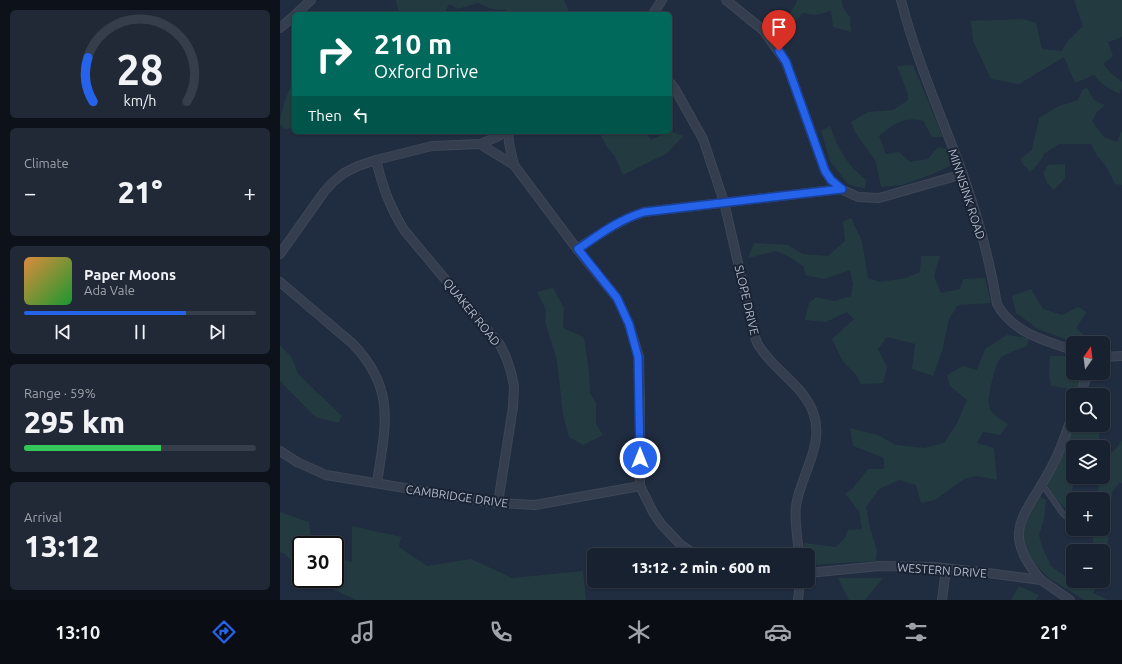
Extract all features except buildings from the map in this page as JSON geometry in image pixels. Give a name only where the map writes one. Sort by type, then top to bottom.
[{"type":"street","points":[[298,12],[312,0]]},
{"type":"street","points":[[654,12],[662,0]]},
{"type":"street","points":[[726,0],[763,30],[786,62],[825,171],[831,180],[842,189],[858,197],[879,198],[962,174]]},
{"type":"street","name":"MINNISINK ROAD","points":[[901,0],[908,29],[962,174],[983,242],[997,304],[1001,312],[1009,321],[1026,332],[1045,341],[1066,348]]},
{"type":"street","points":[[280,28],[292,18]]},
{"type":"street","name":"SLOPE DRIVE","points":[[672,86],[679,95],[703,139],[724,202],[758,345],[772,363],[803,396],[814,415],[816,440],[810,463],[800,489],[796,507],[799,548]]},
{"type":"street","points":[[280,254],[333,182],[344,173],[358,166],[376,160],[432,146],[480,144],[501,134]]},
{"type":"street","points":[[508,134],[514,164]]},
{"type":"street","points":[[480,144],[514,164],[617,298],[629,324],[638,357],[640,402],[640,486],[661,524],[686,548]]},
{"type":"street","name":"QUAKER ROAD","points":[[376,160],[384,192],[394,214],[404,230],[500,345],[512,372],[514,386],[513,407],[498,504]]},
{"type":"street","points":[[578,249],[615,224],[644,212],[842,189]]},
{"type":"street","points":[[280,282],[353,344],[363,355],[382,388],[385,404],[384,433],[377,483]]},
{"type":"street","points":[[1110,357],[1122,356]]},
{"type":"street","points":[[1041,580],[1025,559],[1019,545],[1018,532],[1023,516],[1054,464],[1066,432]]},
{"type":"street","name":"CAMBRIDGE DRIVE","points":[[280,451],[297,462],[326,475],[498,504],[535,505],[640,486]]},
{"type":"street","name":"WESTERN DRIVE","points":[[815,572],[880,566],[946,569],[1041,580],[1070,600]]},
{"type":"street","points":[[942,600],[946,569]]},
{"type":"street","points":[[798,600],[799,588]]},
{"type":"lane","points":[[1042,484],[1066,517]]},
{"type":"green space","points":[[396,0],[564,0],[569,12],[507,12],[506,10],[492,9],[478,3],[458,9],[449,4],[445,12],[399,12]]},
{"type":"green space","points":[[797,0],[842,0],[843,8],[850,17],[851,32],[833,27],[831,11],[815,15],[803,13],[793,23],[788,16]]},
{"type":"green space","points":[[1074,0],[1122,0],[1122,37],[1108,42],[1113,56],[1103,64],[1122,82],[1122,88],[1119,94],[1102,84],[1094,75],[1075,83],[1064,57],[1019,84],[991,79],[973,41],[971,21],[1023,19],[1036,23],[1042,49],[1062,51],[1067,42],[1083,26]]},
{"type":"green space","points":[[913,65],[943,137],[932,137],[923,121],[904,120],[889,128],[879,136],[886,154],[899,152],[910,162],[928,159],[938,147],[946,149],[954,164],[933,174],[902,185],[881,187],[876,162],[855,132],[851,122],[868,112],[893,110],[908,100],[908,94],[897,66]]},
{"type":"green space","points":[[292,85],[292,128],[284,129],[280,123],[281,115]]},
{"type":"green space","points":[[1087,88],[1094,100],[1105,105],[1097,112],[1092,121],[1104,137],[1117,142],[1122,130],[1122,185],[1115,184],[1106,166],[1096,154],[1091,144],[1059,144],[1045,153],[1039,163],[1030,172],[1020,159],[1032,150],[1039,118],[1059,106],[1078,100],[1083,89]]},
{"type":"green space","points":[[830,126],[837,143],[848,162],[866,180],[865,189],[848,184],[830,161],[821,131]]},
{"type":"green space","points":[[672,132],[683,136],[666,154],[623,175],[616,158],[607,147],[600,134],[646,134],[651,140],[664,134],[672,134]]},
{"type":"green space","points":[[1065,164],[1065,178],[1054,190],[1047,183],[1043,173],[1048,165]]},
{"type":"green space","points":[[851,218],[862,241],[868,278],[879,282],[906,278],[920,272],[921,256],[940,256],[934,276],[941,293],[960,289],[963,279],[985,278],[991,303],[958,305],[949,319],[942,351],[933,376],[912,369],[915,344],[887,337],[878,349],[887,367],[883,383],[861,384],[857,376],[842,360],[832,339],[854,319],[847,312],[826,322],[805,320],[809,303],[816,297],[834,301],[851,296],[853,283],[850,270],[824,279],[805,275],[804,267],[791,258],[776,251],[748,258],[754,243],[788,245],[803,254],[828,256],[845,241],[843,222]]},
{"type":"green space","points":[[553,288],[564,308],[563,328],[584,337],[589,372],[590,393],[596,403],[596,424],[603,435],[583,445],[569,437],[563,415],[557,360],[545,322],[546,310],[537,292]]},
{"type":"green space","points":[[1031,289],[1043,309],[1062,315],[1078,307],[1087,312],[1076,328],[1085,336],[1066,336],[1066,339],[1038,329],[1016,313],[1012,296]]},
{"type":"green space","points":[[1007,335],[1029,338],[1027,346],[1008,353],[1002,357],[995,369],[989,396],[989,405],[996,416],[1008,424],[1000,435],[983,432],[977,443],[994,448],[997,480],[976,476],[964,479],[935,500],[921,503],[916,485],[899,480],[879,489],[866,507],[870,528],[877,551],[876,561],[815,565],[815,548],[804,548],[804,543],[836,547],[845,538],[848,530],[862,529],[859,511],[845,494],[853,488],[868,469],[884,469],[884,458],[853,446],[850,428],[878,435],[896,445],[925,448],[944,443],[957,423],[967,400],[950,386],[947,375],[963,366],[977,370],[985,349]]},
{"type":"green space","points":[[280,345],[292,358],[298,374],[342,416],[338,423],[315,417],[280,381]]},
{"type":"green space","points":[[1050,356],[1066,356],[1066,380],[1081,380],[1078,388],[1051,386],[1049,373]]},
{"type":"green space","points":[[1070,432],[1100,432],[1099,440],[1066,440]]},
{"type":"green space","points":[[1122,440],[1122,483],[1119,483],[1112,492],[1110,517],[1110,492],[1098,492],[1099,484],[1110,484],[1110,454],[1114,451]]},
{"type":"green space","points":[[1066,441],[1066,484],[1073,484],[1072,492],[1066,492],[1066,509],[1053,496],[1047,484]]},
{"type":"green space","points":[[1039,496],[1046,500],[1044,519],[1039,535],[1043,549],[1051,566],[1066,577],[1066,588],[1096,588],[1093,593],[1108,600],[1084,600],[1049,578],[1028,558],[1021,536],[1025,518]]},
{"type":"green space","points":[[280,512],[309,522],[311,536],[292,536],[292,562],[285,554],[280,552]]},
{"type":"green space","points":[[352,526],[401,537],[399,547],[427,566],[471,559],[512,578],[583,571],[586,600],[356,600],[330,588],[344,588],[344,560],[352,562]]},
{"type":"green space","points":[[1091,536],[1108,536],[1108,544],[1093,544]]},
{"type":"green space","points":[[838,578],[883,578],[865,600],[849,600]]},
{"type":"green space","points":[[1019,586],[1039,595],[1036,600],[1011,600]]},
{"type":"route","points":[[640,458],[638,357],[629,324],[617,298],[578,249],[615,224],[644,212],[842,189],[831,180],[825,171],[786,62],[779,51]]}]
